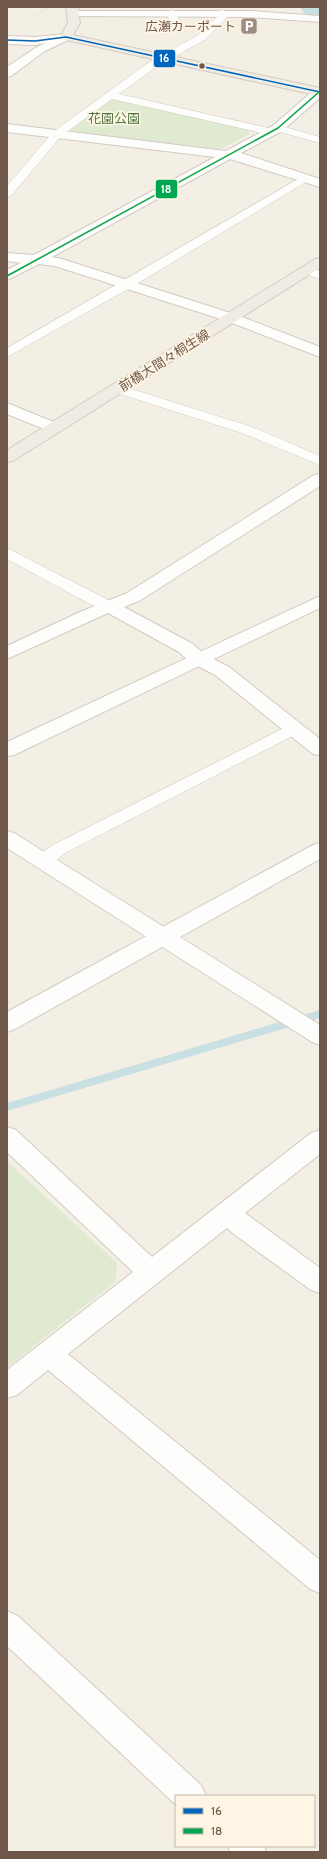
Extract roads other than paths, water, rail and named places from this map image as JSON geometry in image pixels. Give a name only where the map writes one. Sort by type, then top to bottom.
[{"type":"main road","points":[[73,11],[74,23],[66,37],[320,91]]},
{"type":"main road","name":"前橋大間々桐生線","points":[[7,457],[232,318],[313,272],[320,262]]},
{"type":"street","points":[[73,11],[222,13],[279,15],[320,19]]},
{"type":"street","points":[[7,40],[35,41],[66,37]]},
{"type":"street","points":[[7,73],[41,49],[66,37]]},
{"type":"street","points":[[7,276],[274,130],[320,91]]},
{"type":"street","points":[[7,128],[229,155],[244,158],[320,182]]},
{"type":"street","points":[[7,256],[57,262],[232,318],[320,352]]},
{"type":"street","points":[[7,408],[55,428]]},
{"type":"street","points":[[7,653],[133,597],[320,479]]},
{"type":"street","points":[[7,750],[197,658],[317,605]]},
{"type":"street","points":[[110,607],[186,648],[197,658],[222,671],[320,749]]},
{"type":"street","points":[[7,838],[317,1034]]},
{"type":"street","points":[[7,1024],[320,850]]},
{"type":"street","points":[[7,1137],[150,1272]]},
{"type":"street","points":[[7,1386],[150,1272],[320,1140]]},
{"type":"street","points":[[227,1212],[244,1228],[320,1282]]},
{"type":"street","points":[[49,1353],[63,1368],[320,1579]]},
{"type":"street","points":[[7,1626],[189,1795]]},
{"type":"lane","points":[[166,31],[174,20],[172,13]]},
{"type":"lane","points":[[7,194],[48,142],[57,134],[152,64],[202,37],[223,16],[222,13]]},
{"type":"lane","points":[[109,95],[320,140]]},
{"type":"lane","points":[[7,353],[126,285],[305,178]]},
{"type":"lane","points":[[119,388],[247,430],[320,461]]},
{"type":"lane","points":[[8,554],[110,607]]},
{"type":"lane","points":[[42,861],[59,849],[294,728]]},
{"type":"waterway","points":[[315,7],[320,8]]},
{"type":"waterway","points":[[7,1107],[320,1014]]},
{"type":"place","name":"広瀬カーポート","points":[[249,26]]},
{"type":"park label","name":"花園公園","points":[[114,118]]}]
